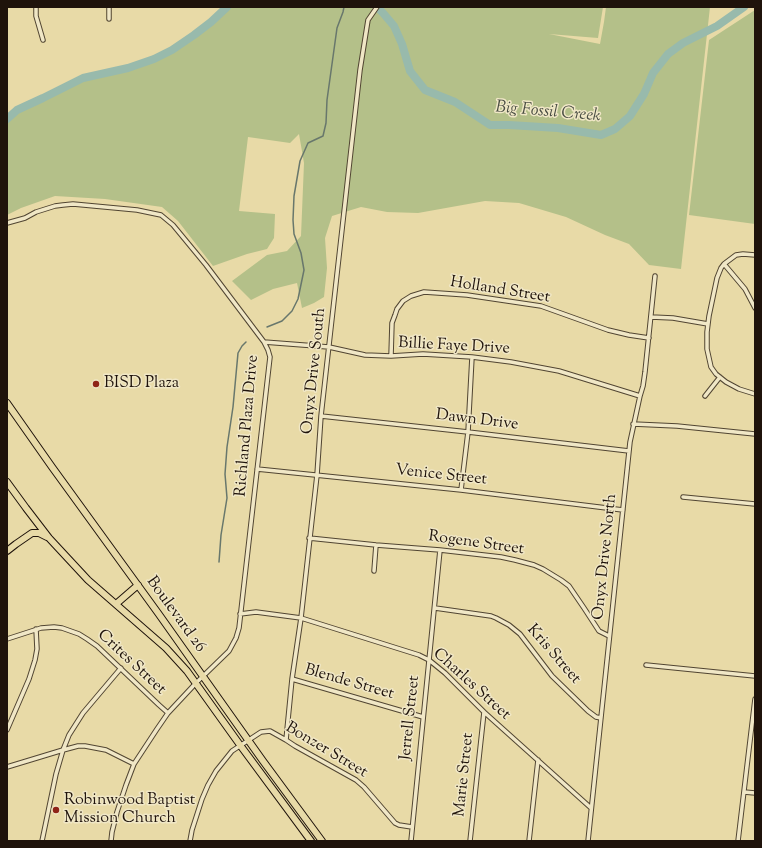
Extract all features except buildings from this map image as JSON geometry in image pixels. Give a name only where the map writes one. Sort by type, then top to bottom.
[{"type":"main road","name":"Boulevard 26","points":[[7,403],[322,841]]},
{"type":"main road","name":"Boulevard 26","points":[[7,482],[49,538],[88,580],[166,648],[196,683],[311,841]]},
{"type":"main road","points":[[7,551],[32,534],[39,533],[49,538]]},
{"type":"main road","points":[[116,604],[138,585]]},
{"type":"main road","points":[[304,832],[312,826]]},
{"type":"street","points":[[36,7],[36,16],[42,40]]},
{"type":"street","points":[[109,7],[109,18]]},
{"type":"street","name":"Onyx Drive South","points":[[286,740],[317,475],[321,416],[359,78],[368,20],[377,7]]},
{"type":"street","name":"Richland Plaza Drive","points":[[7,223],[25,218],[36,212],[64,204],[137,210],[161,216],[173,225],[183,236],[264,342],[270,357],[239,628],[236,638],[229,651],[168,713],[134,764],[119,805],[111,841]]},
{"type":"street","points":[[755,254],[736,255],[721,268],[717,278],[708,324],[707,349],[711,367],[716,374],[726,382],[739,389],[755,394]]},
{"type":"street","points":[[724,264],[745,289],[755,308]]},
{"type":"street","name":"Onyx Drive North","points":[[588,841],[629,451],[633,424],[642,386],[649,338],[655,276]]},
{"type":"street","name":"Holland Street","points":[[391,356],[392,323],[397,310],[403,301],[411,296],[424,292],[467,295],[540,306],[608,330],[649,338]]},
{"type":"street","points":[[651,317],[673,318],[708,324]]},
{"type":"street","name":"Billie Faye Drive","points":[[264,342],[329,347],[365,355],[391,356],[418,354],[472,357],[512,362],[559,371],[640,396]]},
{"type":"street","points":[[461,490],[468,432],[472,357]]},
{"type":"street","points":[[704,396],[720,377]]},
{"type":"street","name":"Dawn Drive","points":[[321,416],[629,451]]},
{"type":"street","points":[[633,424],[677,426],[755,434]]},
{"type":"street","name":"Venice Street","points":[[257,469],[461,490],[623,510]]},
{"type":"street","points":[[683,497],[755,504]]},
{"type":"street","name":"Rogene Street","points":[[309,538],[440,550],[515,560],[534,565],[543,569],[569,586],[599,631],[609,636]]},
{"type":"street","points":[[374,571],[376,545]]},
{"type":"street","name":"Jerrell Street","points":[[411,841],[440,550]]},
{"type":"street","name":"Kris Street","points":[[434,608],[491,616],[509,625],[520,634],[552,676],[588,711],[596,717],[601,718]]},
{"type":"street","name":"Charles Street","points":[[240,614],[256,612],[301,618],[419,655],[429,660],[445,673],[484,712],[591,808]]},
{"type":"street","name":"Crites Street","points":[[7,639],[36,629],[54,627],[79,634],[97,646],[168,713]]},
{"type":"street","points":[[7,730],[29,679],[35,660],[37,648],[36,629]]},
{"type":"street","points":[[646,665],[755,676]]},
{"type":"street","points":[[42,841],[56,774],[69,735],[84,713],[121,668]]},
{"type":"street","name":"Blende Street","points":[[292,679],[424,717]]},
{"type":"street","points":[[738,841],[755,699]]},
{"type":"street","name":"Marie Street","points":[[470,841],[484,712]]},
{"type":"street","name":"Bonzer Street","points":[[190,841],[197,813],[208,785],[216,771],[232,751],[261,732],[270,732],[286,740],[356,780],[395,822],[399,825],[412,827]]},
{"type":"street","points":[[7,767],[78,746],[106,750],[134,764]]},
{"type":"street","points":[[529,841],[538,760]]},
{"type":"street","points":[[744,792],[755,793]]},
{"type":"green space","points":[[227,7],[603,7],[598,38],[549,34],[600,44],[606,7],[710,7],[681,269],[649,265],[629,244],[566,217],[519,203],[485,201],[418,213],[387,212],[361,207],[332,216],[325,238],[327,268],[324,297],[302,308],[297,283],[273,289],[251,300],[232,281],[267,255],[287,251],[301,236],[304,163],[299,134],[290,143],[248,137],[239,211],[275,214],[274,238],[267,249],[247,254],[213,266],[178,221],[162,207],[105,199],[55,196],[21,208],[7,215],[7,119],[17,110],[83,78],[128,68],[154,59],[172,50],[211,22]]},
{"type":"green space","points":[[755,10],[755,224],[689,215],[709,40]]},
{"type":"waterway","name":"Big Fossil Creek","points":[[7,119],[17,110],[83,78],[128,68],[154,59],[172,50],[211,22],[227,7]]},
{"type":"waterway","points":[[267,327],[282,321],[292,311],[298,299],[304,270],[301,253],[294,234],[294,196],[300,161],[308,143],[323,136],[326,123],[327,100],[337,28],[344,7]]},
{"type":"waterway","name":"Big Fossil Creek","points":[[377,7],[394,26],[402,44],[410,71],[425,90],[455,102],[490,125],[558,128],[601,135],[615,129],[630,116],[644,94],[653,73],[668,54],[683,43],[717,26],[744,7]]},
{"type":"waterway","points":[[219,562],[221,535],[227,498],[225,474],[227,447],[233,407],[238,353],[246,342]]},
{"type":"place","name":"BISD Plaza","points":[[96,384]]},
{"type":"place","name":"Robinwood Baptist Mission Church","points":[[56,810]]}]
